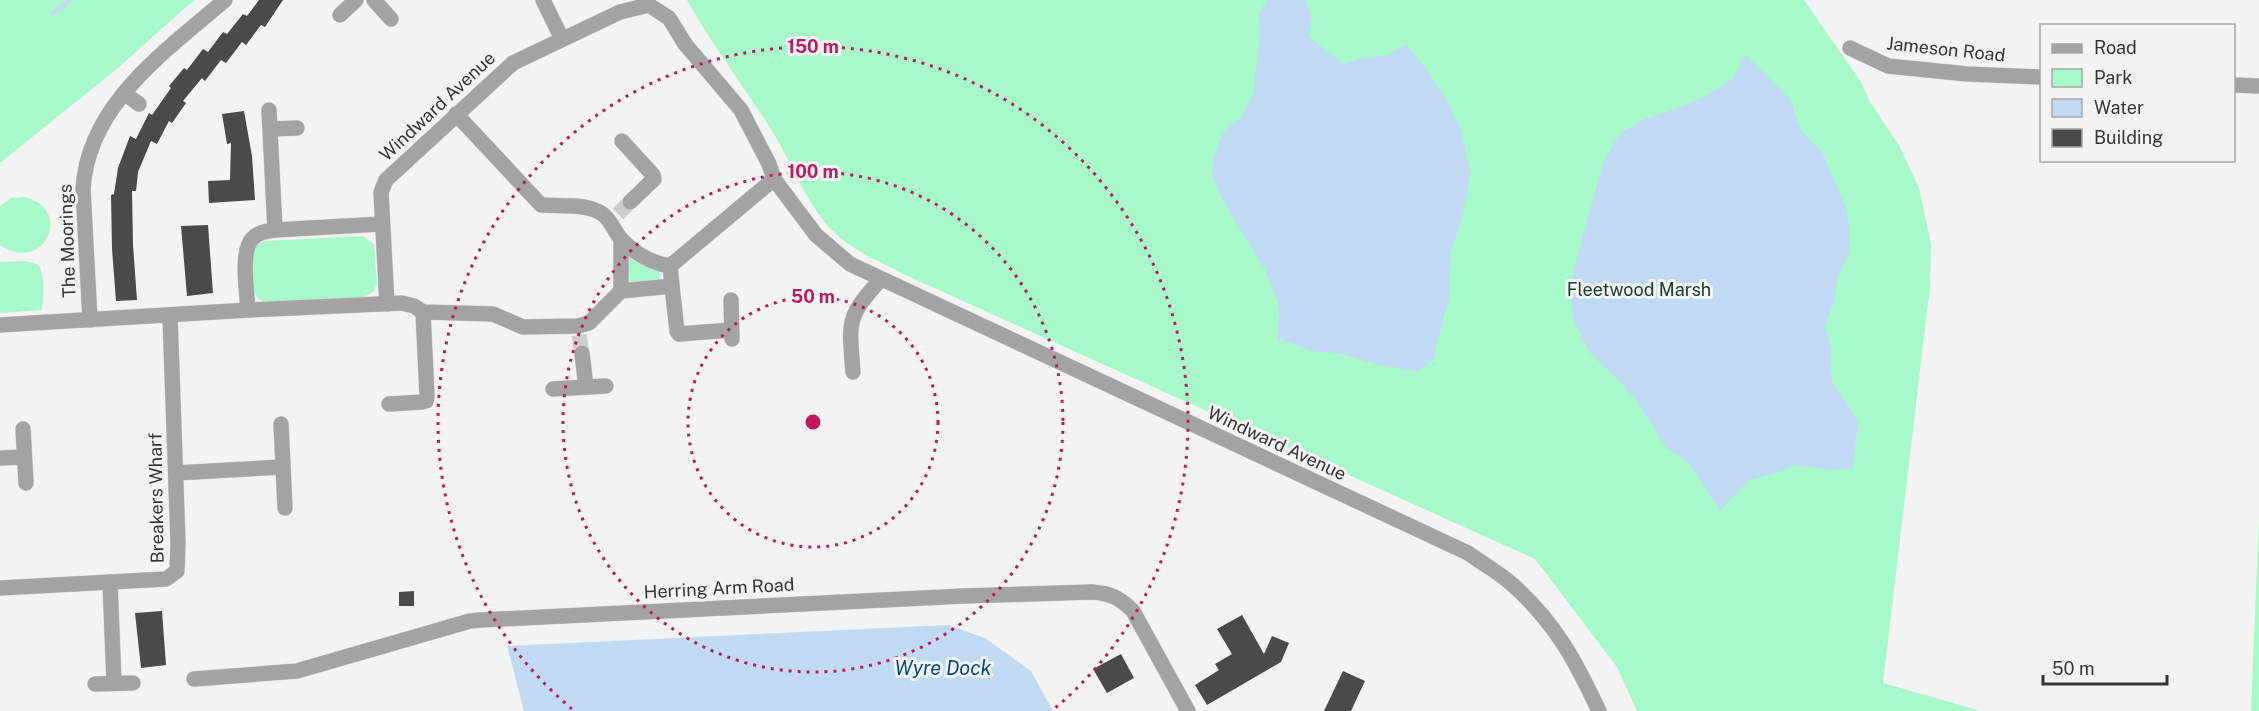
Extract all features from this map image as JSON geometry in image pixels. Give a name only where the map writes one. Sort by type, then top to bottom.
[{"type":"street","name":"The Moorings","points":[[90,320],[84,223],[84,172],[95,137],[136,78],[225,0]]},
{"type":"street","points":[[340,15],[356,0]]},
{"type":"street","points":[[374,0],[392,19]]},
{"type":"street","points":[[543,0],[562,39]]},
{"type":"street","name":"Windward Avenue","points":[[387,304],[381,224],[381,192],[386,180],[513,63],[620,12],[649,5],[669,18],[685,44],[741,110],[769,164],[774,179],[816,235],[850,264],[1468,553],[1511,584],[1547,620],[1578,665],[1599,711]]},
{"type":"street","name":"Jameson Road","points":[[1850,48],[1888,66],[1967,74],[2040,77]]},
{"type":"street","points":[[2235,85],[2259,87]]},
{"type":"street","points":[[124,93],[139,104]]},
{"type":"street","points":[[269,110],[275,230]]},
{"type":"street","points":[[456,114],[541,205],[598,211],[614,218],[621,239],[621,291]]},
{"type":"street","points":[[271,129],[297,128]]},
{"type":"street","points":[[622,141],[653,175],[654,179],[630,202]]},
{"type":"street","points":[[621,239],[644,257],[657,264],[670,266],[774,179]]},
{"type":"street","points":[[248,310],[245,255],[248,244],[254,237],[262,232],[275,230],[381,224]]},
{"type":"street","points":[[670,266],[679,334],[731,335],[731,300]]},
{"type":"street","points":[[853,372],[851,320],[862,300],[881,279]]},
{"type":"street","points":[[0,325],[402,303],[414,306],[423,312],[493,314],[523,327],[579,331],[621,291],[672,286]]},
{"type":"street","points":[[389,404],[422,402],[428,396],[423,312]]},
{"type":"street","name":"Breakers Wharf","points":[[0,588],[166,579],[177,571],[170,316]]},
{"type":"street","points":[[582,353],[586,387]]},
{"type":"street","points":[[553,389],[606,386]]},
{"type":"street","points":[[281,424],[285,508]]},
{"type":"street","points":[[22,429],[26,483]]},
{"type":"street","points":[[0,458],[24,457]]},
{"type":"street","points":[[176,473],[282,467]]},
{"type":"street","points":[[110,582],[114,683]]},
{"type":"street","name":"Herring Arm Road","points":[[194,679],[297,671],[470,621],[964,596],[1092,592],[1106,593],[1119,598],[1133,611],[1188,711]]},
{"type":"street","points":[[95,684],[133,682]]},
{"type":"green space","points":[[0,0],[194,0],[118,68],[0,163]]},
{"type":"green space","name":"Fleetwood Marsh","points":[[687,0],[1804,0],[1861,82],[1869,100],[1900,147],[1919,188],[1931,244],[1930,286],[1883,683],[1981,711],[1637,711],[1617,667],[1535,559],[912,278],[863,254],[845,242],[818,213],[774,134]]},
{"type":"green space","points":[[23,197],[39,203],[47,213],[50,224],[48,236],[41,246],[30,252],[16,252],[0,245],[0,206],[11,198]]},
{"type":"green space","points":[[363,236],[374,244],[377,284],[373,292],[364,297],[267,302],[260,300],[255,294],[252,269],[257,245],[266,241]]},
{"type":"green space","points":[[632,255],[652,269],[660,271],[661,283],[630,284],[628,257]]},
{"type":"green space","points":[[23,261],[38,265],[42,273],[42,310],[0,313],[0,262]]},
{"type":"green space","points":[[2259,519],[2259,711],[2251,711]]},
{"type":"water","points":[[1267,0],[1306,0],[1312,19],[1309,37],[1344,64],[1358,59],[1387,55],[1406,44],[1424,66],[1450,106],[1461,129],[1471,172],[1462,218],[1451,251],[1449,298],[1434,360],[1417,371],[1378,365],[1342,354],[1311,351],[1278,338],[1279,306],[1265,270],[1223,201],[1212,177],[1213,159],[1222,133],[1242,116],[1253,94],[1260,37],[1259,12]]},
{"type":"water","points":[[1746,55],[1791,100],[1800,129],[1822,152],[1846,207],[1850,235],[1849,252],[1838,278],[1834,301],[1825,326],[1830,344],[1832,381],[1858,421],[1853,468],[1830,470],[1795,465],[1749,480],[1720,511],[1688,462],[1666,448],[1639,405],[1621,383],[1589,352],[1573,318],[1570,293],[1574,268],[1603,162],[1620,133],[1645,119],[1704,97],[1732,79]]},
{"type":"water","name":"Wyre Dock","points":[[948,625],[985,638],[1031,671],[1053,711],[524,711],[507,646]]},
{"type":"building","points":[[259,0],[283,0],[265,27],[261,25],[246,45],[242,42],[226,63],[221,60],[205,81],[202,78],[183,101],[186,103],[172,123],[169,121],[157,144],[151,141],[138,172],[136,191],[132,191],[137,300],[116,301],[111,195],[114,194],[118,168],[130,136],[136,139],[149,113],[152,115],[171,88],[169,86],[184,68],[187,70],[203,49],[208,52],[223,32],[227,34],[243,14],[247,16]]},
{"type":"building","points":[[244,111],[252,156],[255,200],[209,203],[208,181],[230,180],[231,143],[227,144],[222,114]]},
{"type":"building","points":[[208,225],[213,293],[187,296],[181,226]]},
{"type":"building","points":[[414,591],[414,606],[399,606],[399,592]]},
{"type":"building","points":[[162,611],[166,665],[141,668],[135,613]]},
{"type":"building","points":[[1242,615],[1264,654],[1272,636],[1289,643],[1281,662],[1207,705],[1195,685],[1219,670],[1215,664],[1232,654],[1217,629]]},
{"type":"building","points":[[1121,654],[1134,678],[1107,693],[1093,669]]},
{"type":"building","points":[[1343,671],[1365,681],[1351,711],[1324,711]]},
{"type":"waterway","points":[[53,13],[70,0]]},
{"type":"tunnel","points":[[618,214],[630,202]]},
{"type":"tunnel","points":[[579,335],[582,353]]}]
